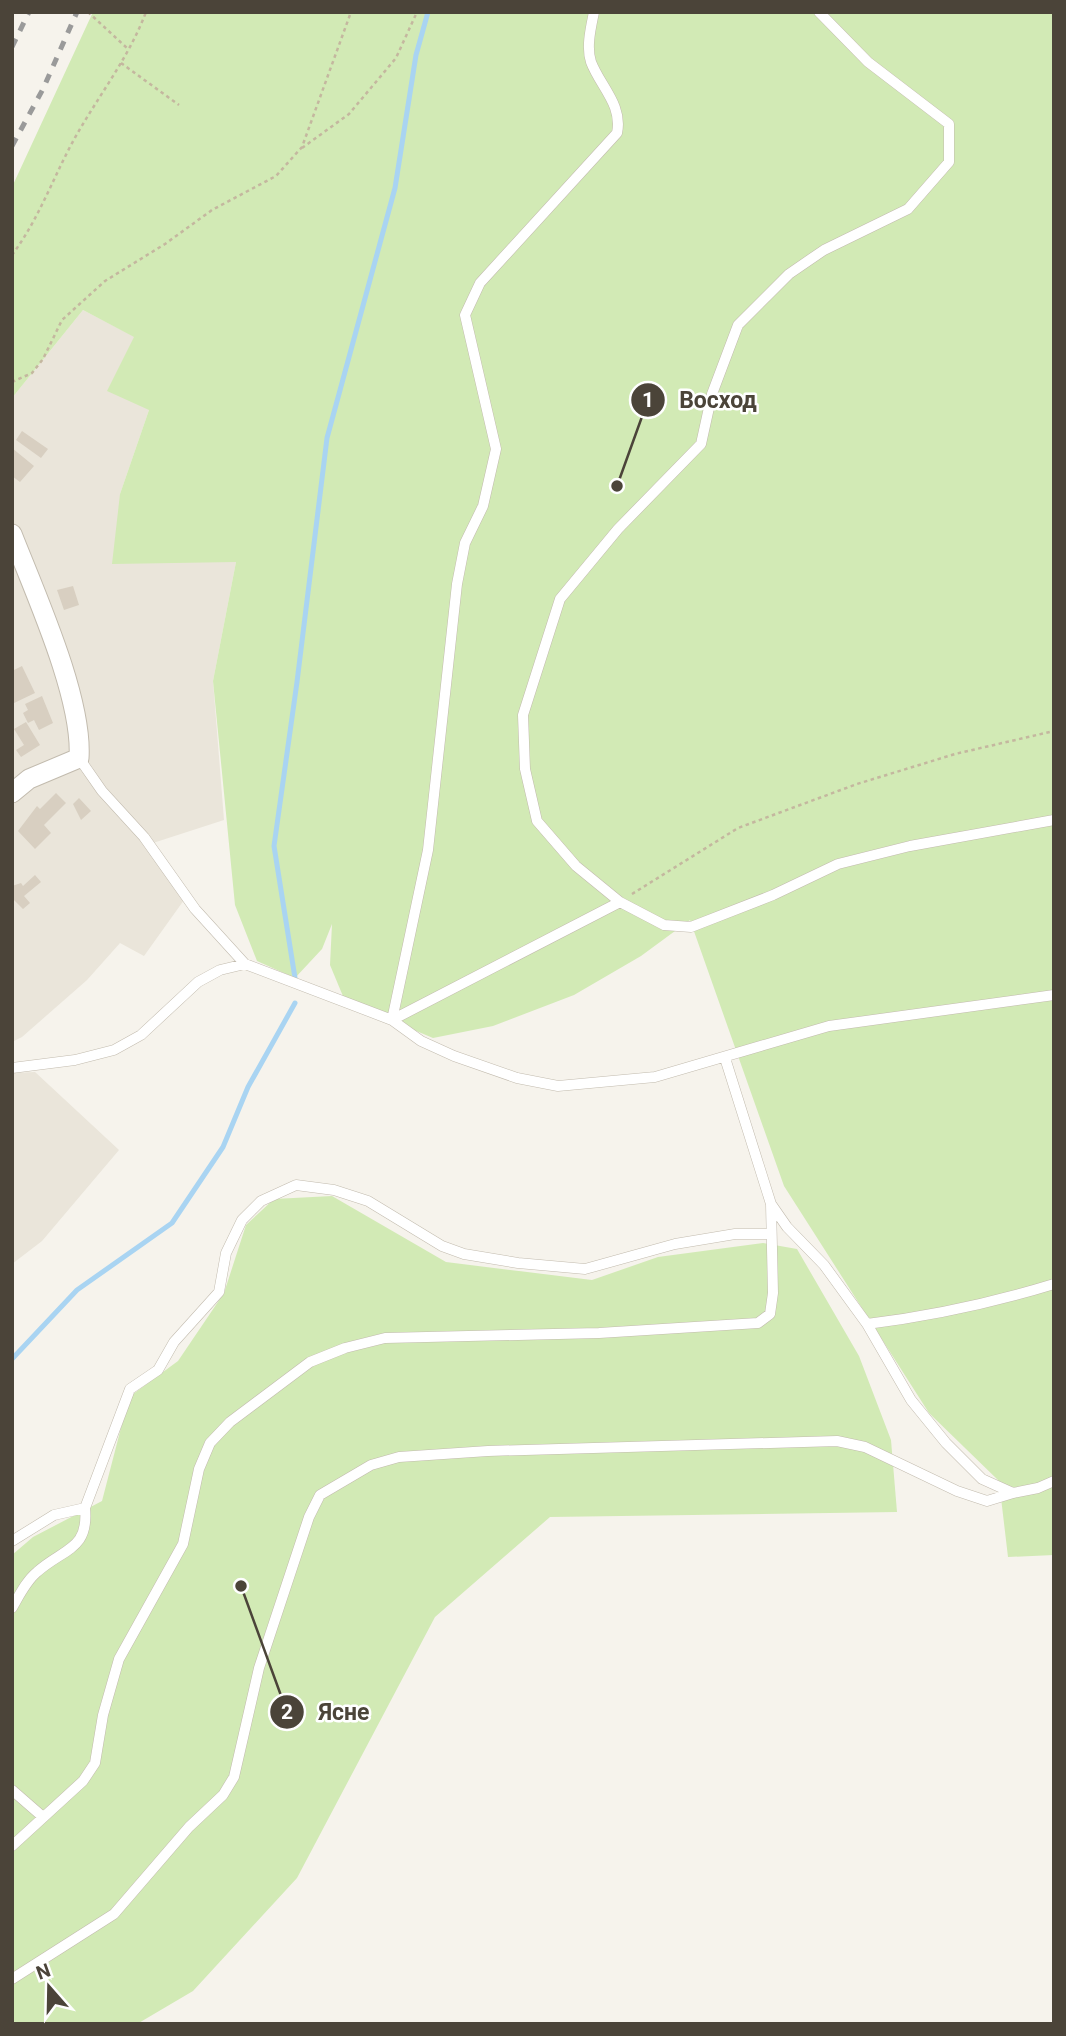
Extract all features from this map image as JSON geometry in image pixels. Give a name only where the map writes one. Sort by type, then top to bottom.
[{"type":"street","points":[[12,534],[64,677],[81,734],[79,758],[29,779],[12,793]]},
{"type":"lane","points":[[392,1020],[428,850],[457,584],[465,543],[483,506],[496,449],[465,315],[480,283],[617,133],[619,121],[610,95],[590,60],[590,34],[594,12]]},
{"type":"lane","points":[[818,12],[868,62],[949,124],[948,162],[908,209],[824,250],[800,266],[738,325],[712,394],[701,444],[618,529],[560,599],[523,715],[525,769],[537,821],[576,866],[620,902],[664,925],[691,927],[773,895],[838,864],[910,846],[1054,820]]},
{"type":"lane","points":[[79,758],[102,792],[144,837],[195,909],[245,964],[392,1020],[421,1041],[454,1056],[517,1078],[558,1086],[655,1077],[725,1058],[762,1043],[829,1026],[1054,995]]},
{"type":"lane","points":[[392,1020],[620,902]]},
{"type":"lane","points":[[12,1069],[75,1060],[114,1050],[141,1035],[198,982],[220,970],[245,964]]},
{"type":"lane","points":[[725,1058],[771,1204],[787,1227],[824,1265],[867,1324],[911,1400],[946,1443],[982,1479],[1013,1493]]},
{"type":"lane","points":[[12,1608],[34,1574],[79,1542],[87,1529],[85,1508],[130,1389],[158,1370],[174,1342],[219,1292],[226,1253],[242,1220],[261,1201],[296,1185],[334,1190],[368,1200],[442,1246],[464,1254],[518,1263],[585,1269],[675,1244],[735,1234],[771,1234]]},
{"type":"lane","points":[[12,1846],[83,1781],[95,1763],[103,1715],[119,1659],[183,1545],[199,1469],[211,1443],[230,1422],[310,1362],[345,1348],[386,1338],[599,1334],[758,1323],[770,1314],[773,1293],[771,1204]]},
{"type":"lane","points":[[867,1324],[933,1316],[997,1302],[1054,1284]]},
{"type":"lane","points":[[12,1979],[114,1914],[189,1827],[223,1795],[234,1777],[259,1668],[309,1517],[320,1495],[371,1465],[399,1458],[488,1451],[837,1441],[865,1447],[957,1491],[987,1501],[1038,1489],[1054,1481]]},
{"type":"lane","points":[[12,1542],[54,1515],[85,1508]]},
{"type":"lane","points":[[12,1790],[43,1817]]},
{"type":"path","points":[[88,12],[128,50]]},
{"type":"path","points":[[12,255],[40,214],[70,147],[121,63],[146,12]]},
{"type":"path","points":[[299,150],[351,12]]},
{"type":"path","points":[[12,382],[32,373],[43,359],[62,320],[105,281],[165,244],[212,210],[276,177],[299,150],[349,114],[396,58],[417,12]]},
{"type":"path","points":[[121,63],[179,105]]},
{"type":"path","points":[[620,902],[738,828],[869,780],[955,754],[1054,731]]},
{"type":"shaded area","points":[[83,310],[135,337],[149,410],[120,494],[236,562],[213,681],[224,820],[153,843],[89,767],[79,712],[12,522],[12,398]]},
{"type":"shaded area","points":[[12,549],[60,677],[73,758],[12,788]]},
{"type":"shaded area","points":[[79,764],[141,839],[184,900],[144,956],[120,943],[87,980],[22,1037],[12,1042],[12,798]]},
{"type":"shaded area","points":[[35,1072],[119,1150],[42,1241],[12,1264],[12,1073]]},
{"type":"green space","points":[[93,12],[1054,12],[1054,1555],[1008,1557],[999,1481],[929,1413],[784,1186],[690,920],[641,956],[574,995],[493,1026],[433,1038],[345,1001],[330,965],[332,924],[322,949],[295,978],[257,961],[235,905],[213,681],[236,562],[112,564],[120,494],[149,410],[107,391],[134,337],[83,310],[12,398],[12,187]]},
{"type":"green space","points":[[332,1196],[446,1262],[592,1280],[658,1257],[763,1243],[797,1249],[859,1356],[891,1440],[897,1512],[550,1517],[435,1617],[297,1878],[193,1991],[137,2024],[12,2024],[12,1555],[33,1537],[102,1501],[129,1397],[178,1361],[224,1293],[246,1225],[274,1199]]},
{"type":"building","points":[[22,431],[48,449],[41,458],[16,440]]},
{"type":"building","points":[[12,448],[34,466],[20,482],[12,476]]},
{"type":"building","points":[[73,586],[79,605],[64,610],[57,590]]},
{"type":"building","points":[[22,666],[35,693],[12,704],[12,671]]},
{"type":"building","points":[[42,696],[53,723],[39,730],[34,720],[28,723],[23,713],[28,710],[25,704]]},
{"type":"building","points":[[26,722],[40,745],[21,757],[16,750],[24,745],[14,729]]},
{"type":"building","points":[[56,793],[66,803],[44,825],[51,833],[35,849],[18,831],[37,806],[40,809]]},
{"type":"building","points":[[79,798],[91,811],[81,820],[73,804]]},
{"type":"building","points":[[35,875],[41,882],[24,896],[30,903],[23,909],[12,898],[12,886],[21,883],[23,886]]},
{"type":"waterway","points":[[295,978],[274,846],[327,438],[395,188],[416,55],[428,12]]},
{"type":"waterway","points":[[12,1359],[77,1290],[172,1223],[223,1147],[248,1087],[295,1003]]},
{"type":"railway","points":[[12,47],[29,12]]},
{"type":"railway","points":[[12,146],[43,89],[77,12]]},
{"type":"place","name":"Восход","points":[[617,486]]},
{"type":"place","name":"Ясне","points":[[241,1586]]}]
